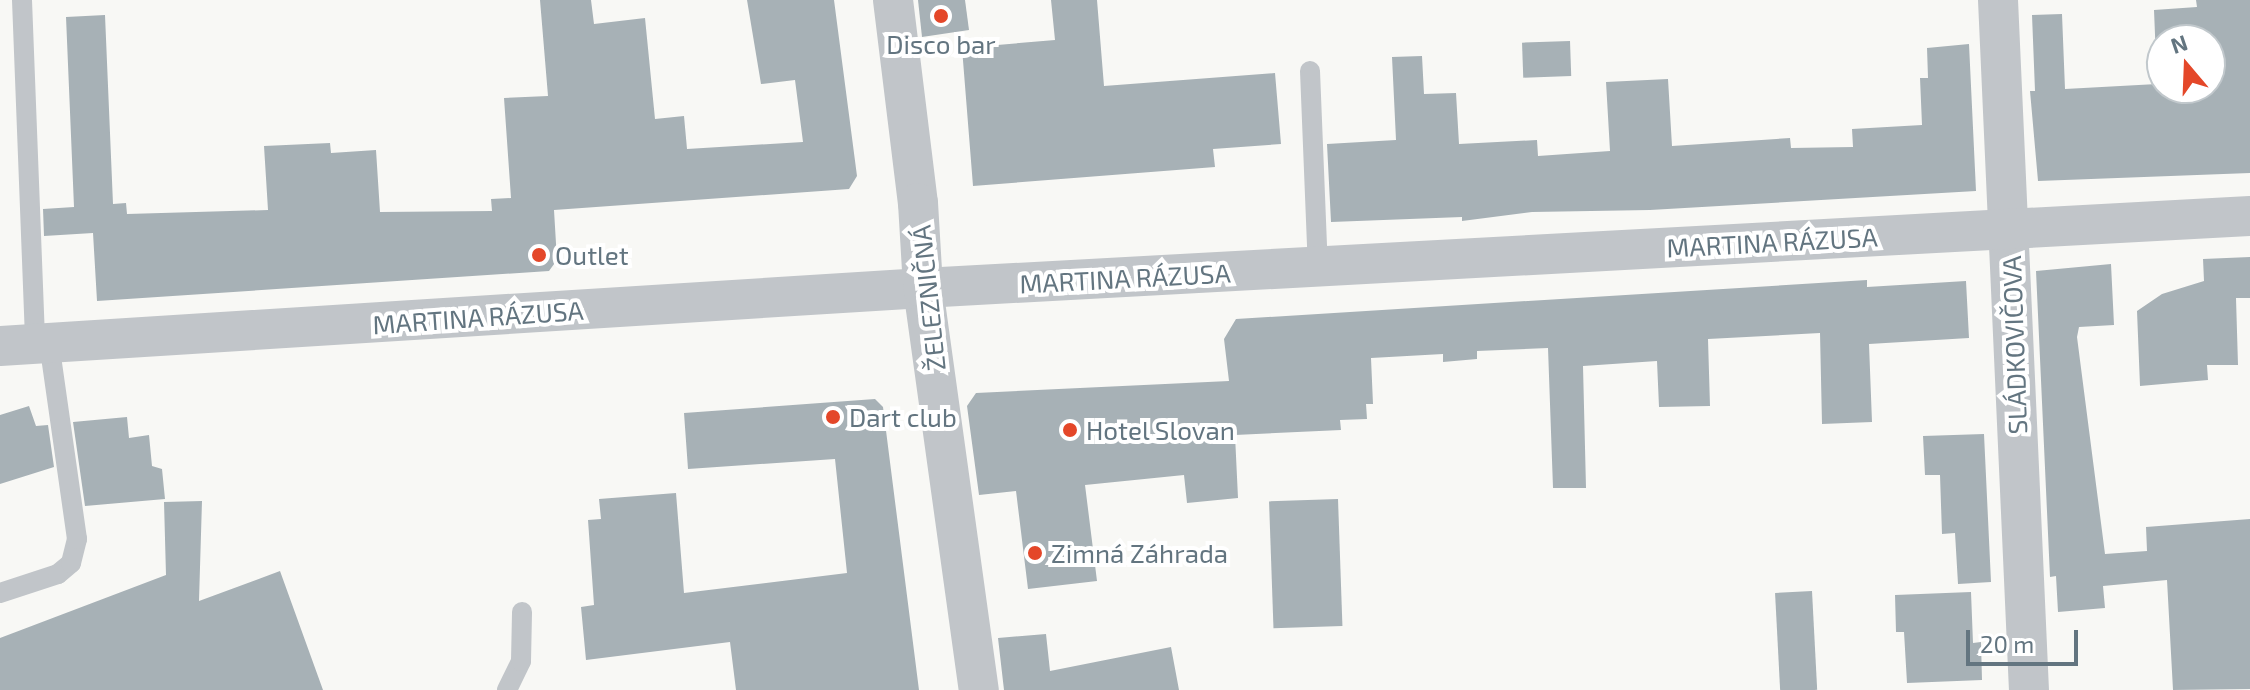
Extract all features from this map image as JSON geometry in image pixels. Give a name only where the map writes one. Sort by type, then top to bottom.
[{"type":"street","name":"ŽELEZNIČNÁ","points":[[893,0],[918,203],[923,288],[979,690]]},
{"type":"street","name":"SLÁDKOVIČOVA","points":[[1998,0],[2029,690]]},
{"type":"street","name":"MARTINA RÁZUSA","points":[[28,344],[923,288],[2250,216]]},
{"type":"lane","points":[[0,593],[58,574],[71,563],[77,539],[28,344],[22,0]]},
{"type":"lane","points":[[1310,71],[1318,267]]},
{"type":"lane","points":[[507,690],[521,661],[522,612]]},
{"type":"building","points":[[540,0],[591,0],[594,24],[645,18],[655,119],[684,116],[687,149],[803,142],[795,80],[761,84],[747,0],[834,0],[857,176],[849,189],[554,210],[557,260],[549,271],[97,301],[93,233],[44,236],[43,209],[74,207],[66,17],[105,15],[113,204],[126,203],[127,214],[268,210],[264,146],[330,143],[331,153],[376,150],[380,212],[492,211],[491,199],[511,198],[504,98],[548,96]]},
{"type":"building","points":[[918,0],[965,0],[969,30],[922,37]]},
{"type":"building","points":[[1051,0],[1097,0],[1104,86],[1275,73],[1281,144],[1213,149],[1215,167],[973,186],[962,48],[1055,40]]},
{"type":"building","points":[[2196,0],[2250,0],[2250,173],[2038,181],[2030,91],[2035,91],[2032,15],[2062,14],[2065,89],[2146,85],[2146,104],[2226,104],[2226,24],[2155,24],[2154,10],[2197,7]]},
{"type":"building","points":[[1570,41],[1571,76],[1523,78],[1522,43]]},
{"type":"building","points":[[1969,44],[1976,191],[1650,210],[1532,212],[1462,221],[1462,217],[1331,222],[1327,144],[1396,140],[1392,57],[1422,56],[1424,94],[1456,93],[1459,144],[1537,140],[1538,156],[1610,151],[1606,82],[1668,79],[1672,146],[1790,138],[1791,148],[1853,147],[1852,129],[1922,125],[1920,78],[1928,78],[1927,48]]},
{"type":"building","points":[[2250,257],[2250,298],[2236,298],[2238,365],[2207,365],[2208,380],[2140,386],[2137,311],[2162,294],[2204,281],[2203,259]]},
{"type":"building","points":[[2111,264],[2114,325],[2079,327],[2077,337],[2105,554],[2147,551],[2146,527],[2250,519],[2250,689],[2173,690],[2167,580],[2103,586],[2105,608],[2058,612],[2056,576],[2050,577],[2036,271]]},
{"type":"building","points":[[1867,280],[1867,287],[1966,281],[1969,338],[1869,344],[1872,422],[1822,424],[1820,333],[1708,339],[1710,406],[1659,407],[1657,361],[1583,366],[1586,488],[1553,488],[1548,348],[1477,351],[1477,359],[1443,362],[1443,354],[1371,358],[1373,404],[1366,404],[1367,419],[1340,420],[1341,430],[1235,435],[1238,498],[1187,503],[1184,475],[1085,485],[1097,581],[1028,589],[1016,491],[979,495],[967,406],[976,393],[1229,381],[1224,339],[1236,319]]},
{"type":"building","points":[[875,399],[883,407],[919,690],[736,690],[730,642],[586,660],[581,607],[594,605],[588,520],[601,519],[599,499],[676,493],[684,593],[847,573],[835,459],[688,469],[684,413]]},
{"type":"building","points":[[29,406],[36,426],[48,425],[54,467],[0,484],[0,415]]},
{"type":"building","points":[[127,417],[129,438],[149,435],[152,466],[162,469],[165,499],[85,506],[73,422]]},
{"type":"building","points":[[1984,434],[1991,582],[1958,584],[1955,533],[1942,534],[1940,475],[1925,475],[1923,436]]},
{"type":"building","points":[[1338,499],[1342,626],[1273,628],[1269,501]]},
{"type":"building","points":[[202,501],[199,601],[280,571],[323,690],[0,690],[0,638],[166,575],[164,502]]},
{"type":"building","points":[[1812,591],[1817,690],[1780,690],[1775,593]]},
{"type":"building","points":[[1971,592],[1973,643],[1981,642],[1982,680],[1907,683],[1904,632],[1896,632],[1895,595]]},
{"type":"building","points":[[1046,634],[1050,671],[1171,647],[1179,690],[1004,690],[998,638]]},
{"type":"place","name":"Disco bar","points":[[941,16]]},
{"type":"place","name":"Outlet","points":[[539,255]]},
{"type":"place","name":"Dart club","points":[[833,417]]},
{"type":"place","name":"Hotel Slovan","points":[[1070,430]]},
{"type":"place","name":"Zimná Záhrada","points":[[1035,553]]}]
